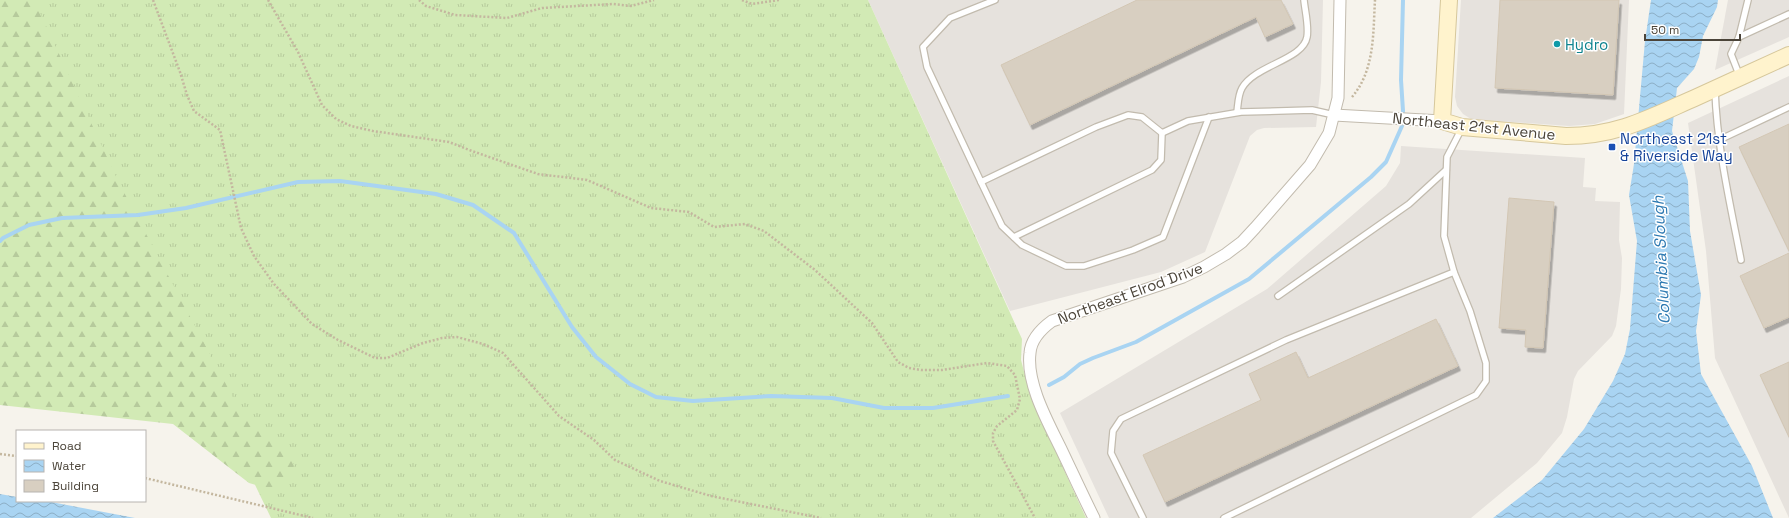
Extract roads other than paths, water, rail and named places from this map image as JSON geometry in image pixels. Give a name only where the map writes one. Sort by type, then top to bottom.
[{"type":"street","name":"Northeast Elrod Drive","points":[[1094,518],[1036,394],[1029,354],[1031,346],[1036,336],[1052,321],[1183,277],[1226,254],[1242,242],[1255,228],[1310,165],[1329,133],[1338,98],[1340,0]]},
{"type":"street","points":[[1442,121],[1449,0]]},
{"type":"street","name":"Northeast 21st Avenue","points":[[1334,115],[1363,115],[1425,119],[1442,121],[1462,128],[1566,136],[1601,134],[1634,125],[1789,55]]},
{"type":"lane","points":[[995,0],[950,18],[923,47],[927,67],[1002,226],[1022,245],[1040,255],[1066,266],[1084,266],[1133,250],[1163,237],[1209,117]]},
{"type":"lane","points":[[1237,112],[1241,89],[1252,76],[1263,69],[1286,59],[1301,48],[1307,37],[1304,0]]},
{"type":"lane","points":[[1740,77],[1731,54],[1739,37],[1748,0]]},
{"type":"lane","points":[[1739,37],[1789,14]]},
{"type":"lane","points":[[1713,89],[1719,140],[1741,260]]},
{"type":"lane","points":[[1719,140],[1789,108]]},
{"type":"lane","points":[[1162,133],[1188,122],[1237,112],[1312,110],[1334,115]]},
{"type":"lane","points":[[981,182],[1096,128],[1128,115],[1142,118],[1162,133]]},
{"type":"lane","points":[[1224,518],[1476,395],[1486,381],[1486,363],[1470,311],[1454,272],[1444,236],[1447,156],[1462,128]]},
{"type":"lane","points":[[1014,237],[1152,170],[1161,160],[1162,133]]},
{"type":"lane","points":[[1278,296],[1409,204],[1446,170]]},
{"type":"lane","points":[[1142,518],[1111,453],[1113,431],[1121,419],[1286,340],[1454,272]]},
{"type":"water","name":"Columbia Slough","points":[[1651,0],[1718,0],[1717,7],[1703,36],[1699,57],[1694,69],[1677,88],[1672,131],[1688,181],[1690,231],[1701,295],[1696,331],[1701,374],[1752,466],[1773,518],[1493,518],[1542,480],[1584,429],[1613,381],[1625,354],[1630,329],[1637,241],[1629,195],[1634,164],[1645,41]]},
{"type":"water","points":[[0,494],[16,497],[16,502],[51,502],[135,518],[0,518]]},
{"type":"waterway","points":[[1049,385],[1064,377],[1080,364],[1136,342],[1249,279],[1371,177],[1386,162],[1402,126],[1403,111],[1401,80],[1403,0]]},
{"type":"waterway","points":[[0,241],[29,225],[62,218],[138,215],[186,208],[298,182],[340,181],[436,194],[473,205],[514,233],[572,327],[596,357],[630,384],[656,397],[693,401],[771,396],[832,398],[884,408],[933,408],[1008,396]]},
{"type":"place","name":"Hydro","points":[[1557,44]]},
{"type":"place","name":"Northeast 21st & Riverside Way","points":[[1612,147]]}]
